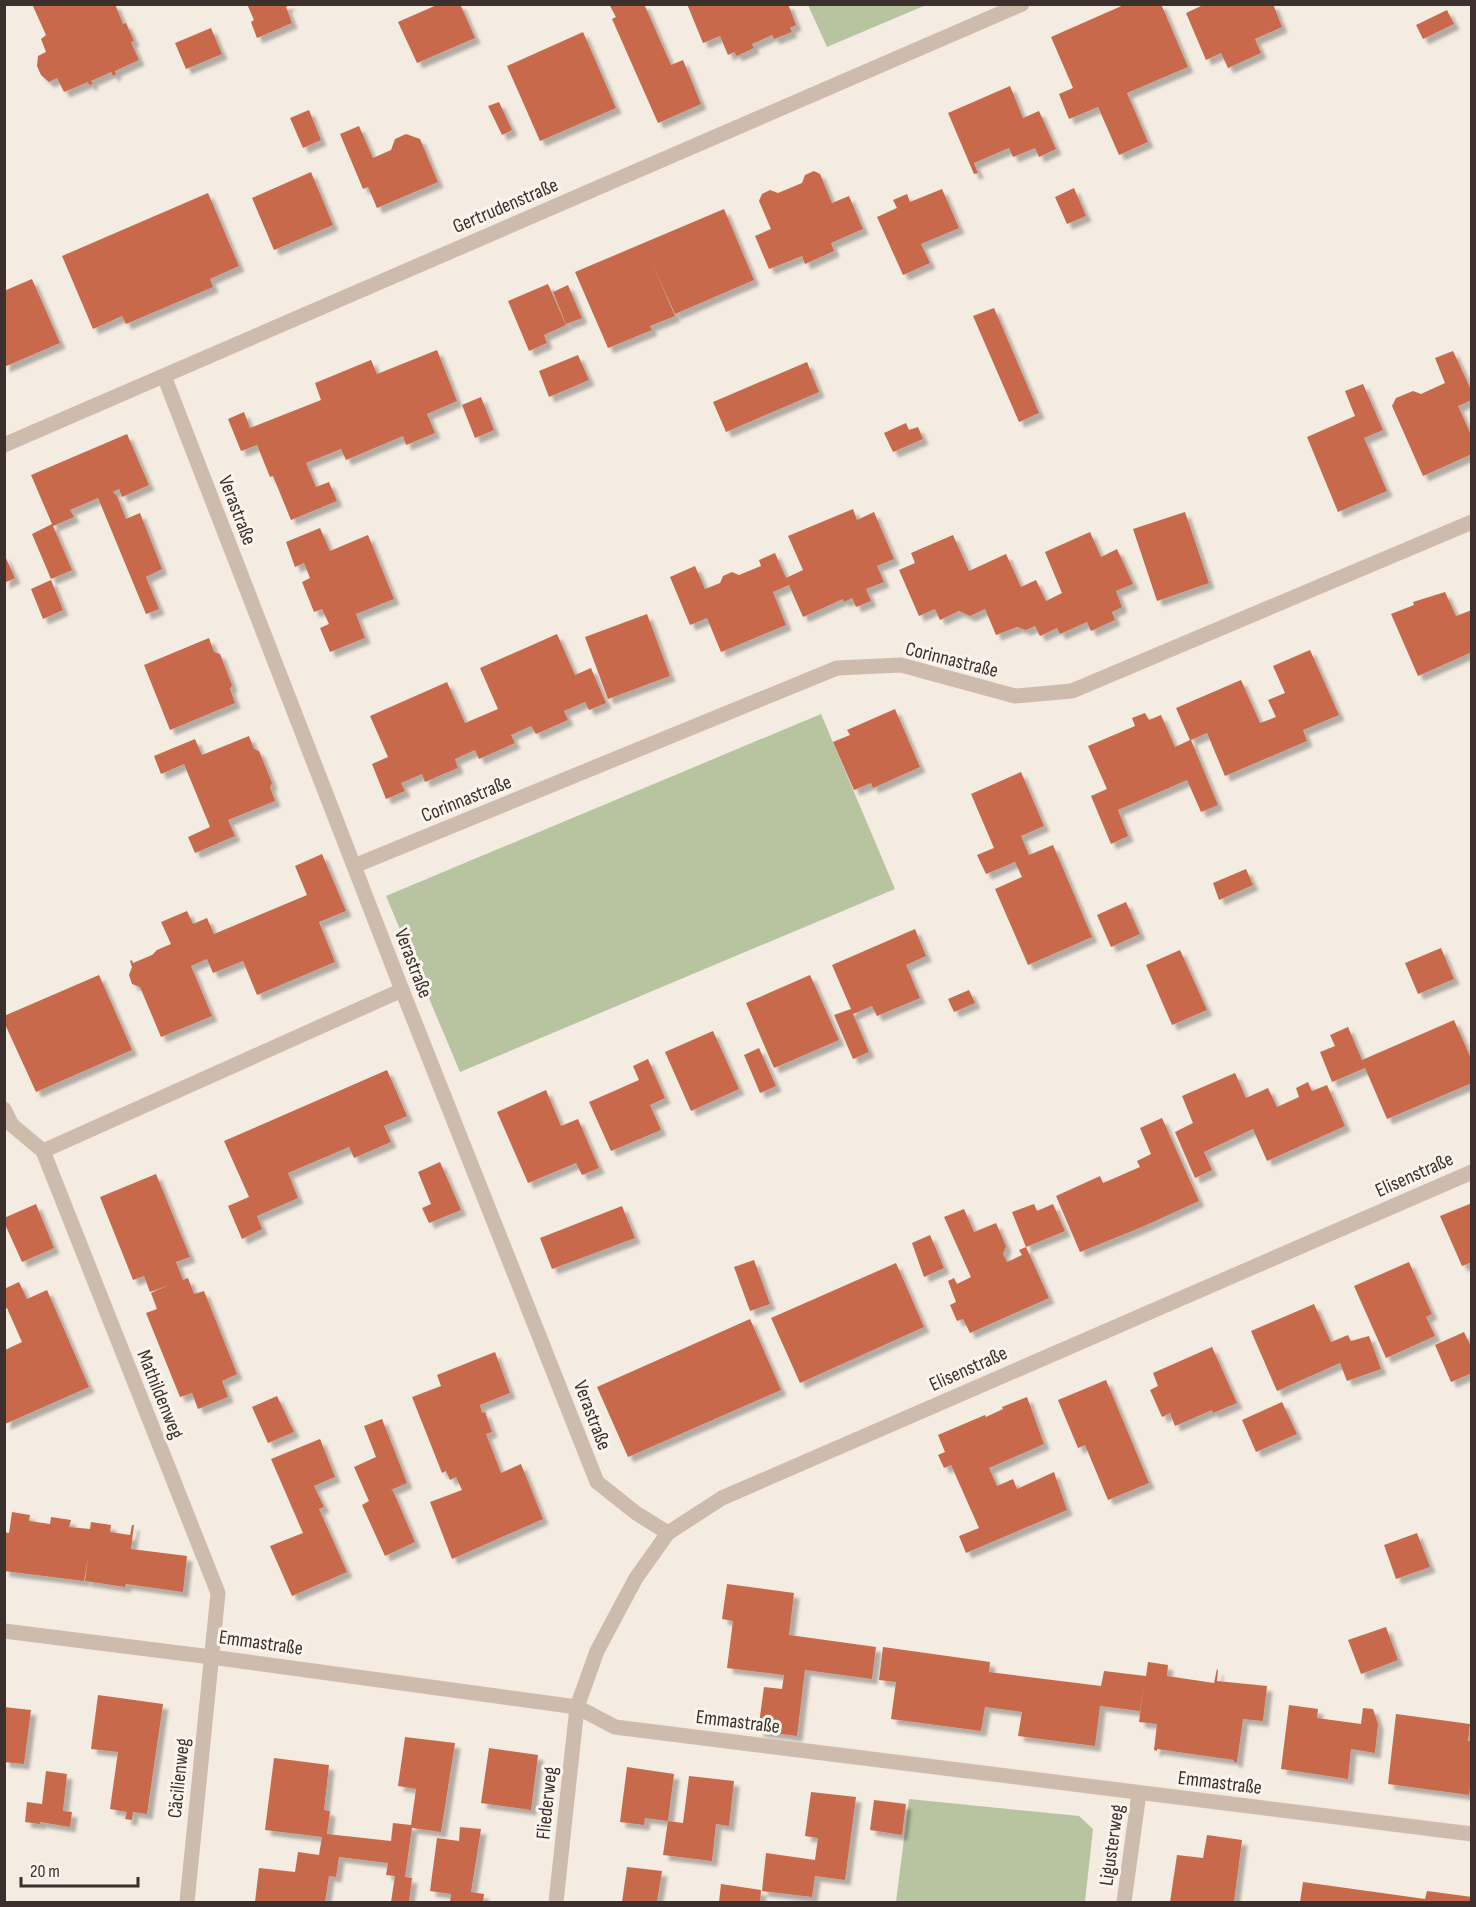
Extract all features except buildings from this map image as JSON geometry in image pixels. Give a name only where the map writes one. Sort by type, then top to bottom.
[{"type":"street","name":"Gertrudenstraße","points":[[4,445],[1022,4]]},
{"type":"street","name":"Verastraße","points":[[164,376],[402,990],[597,1482],[636,1514],[668,1533]]},
{"type":"street","name":"Corinnastraße","points":[[354,866],[837,668],[901,665],[1015,696],[1072,691],[1472,522]]},
{"type":"street","points":[[43,1151],[402,990]]},
{"type":"street","name":"Mathildenweg","points":[[4,1109],[12,1125],[43,1151],[218,1593],[211,1657]]},
{"type":"street","name":"Elisenstraße","points":[[577,1707],[603,1640],[636,1578],[668,1533],[722,1498],[1472,1172]]},
{"type":"street","name":"Emmastraße","points":[[4,1631],[577,1707],[615,1727],[1472,1834]]},
{"type":"street","name":"Cäcilienweg","points":[[187,1902],[211,1657]]},
{"type":"street","name":"Fliederweg","points":[[556,1902],[577,1707]]},
{"type":"street","name":"Ligusterweg","points":[[1124,1902],[1139,1793]]},
{"type":"green space","points":[[808,5],[926,5],[827,47]]},
{"type":"green space","points":[[821,714],[895,889],[460,1072],[386,896]]},
{"type":"green space","points":[[909,1799],[1079,1816],[1093,1829],[1085,1902],[896,1902]]}]
